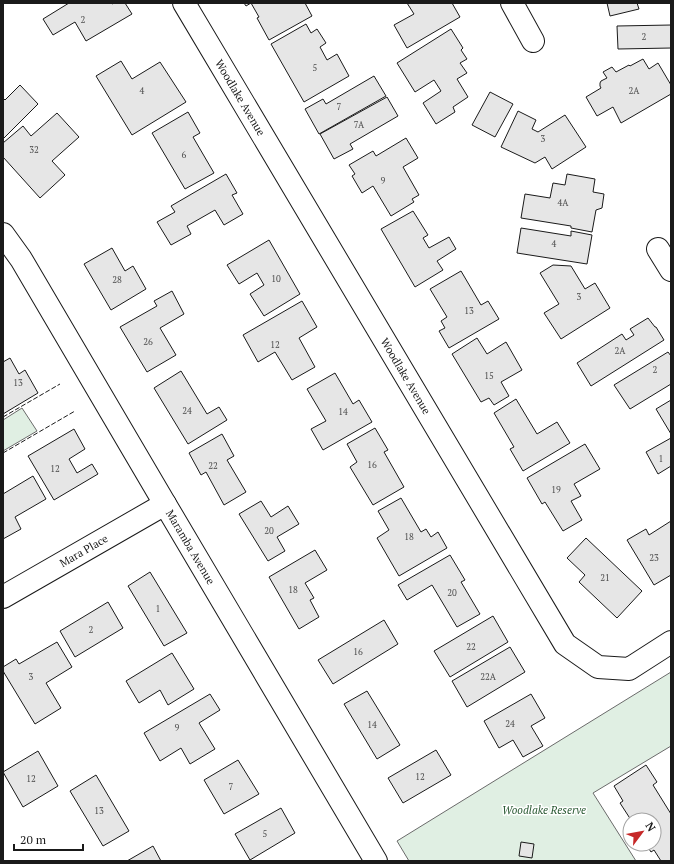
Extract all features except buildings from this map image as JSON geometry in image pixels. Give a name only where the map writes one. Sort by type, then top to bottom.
[{"type":"street","name":"Woodlake Avenue","points":[[184,3],[565,644],[598,667],[629,669],[671,642]]},
{"type":"street","points":[[512,3],[533,41]]},
{"type":"street","name":"Maramba Avenue","points":[[3,234],[22,259],[376,861]]},
{"type":"street","points":[[658,249],[671,270]]},
{"type":"street","name":"Mara Place","points":[[3,597],[165,504]]},
{"type":"green space","points":[[22,408],[37,431],[3,451],[3,420]]},
{"type":"green space","name":"Woodlake Reserve","points":[[671,672],[671,746],[593,793],[622,839],[622,852],[630,852],[636,861],[409,861],[397,841]]},
{"type":"fence","points":[[3,417],[60,384]]},
{"type":"fence","points":[[3,453],[75,411]]}]
